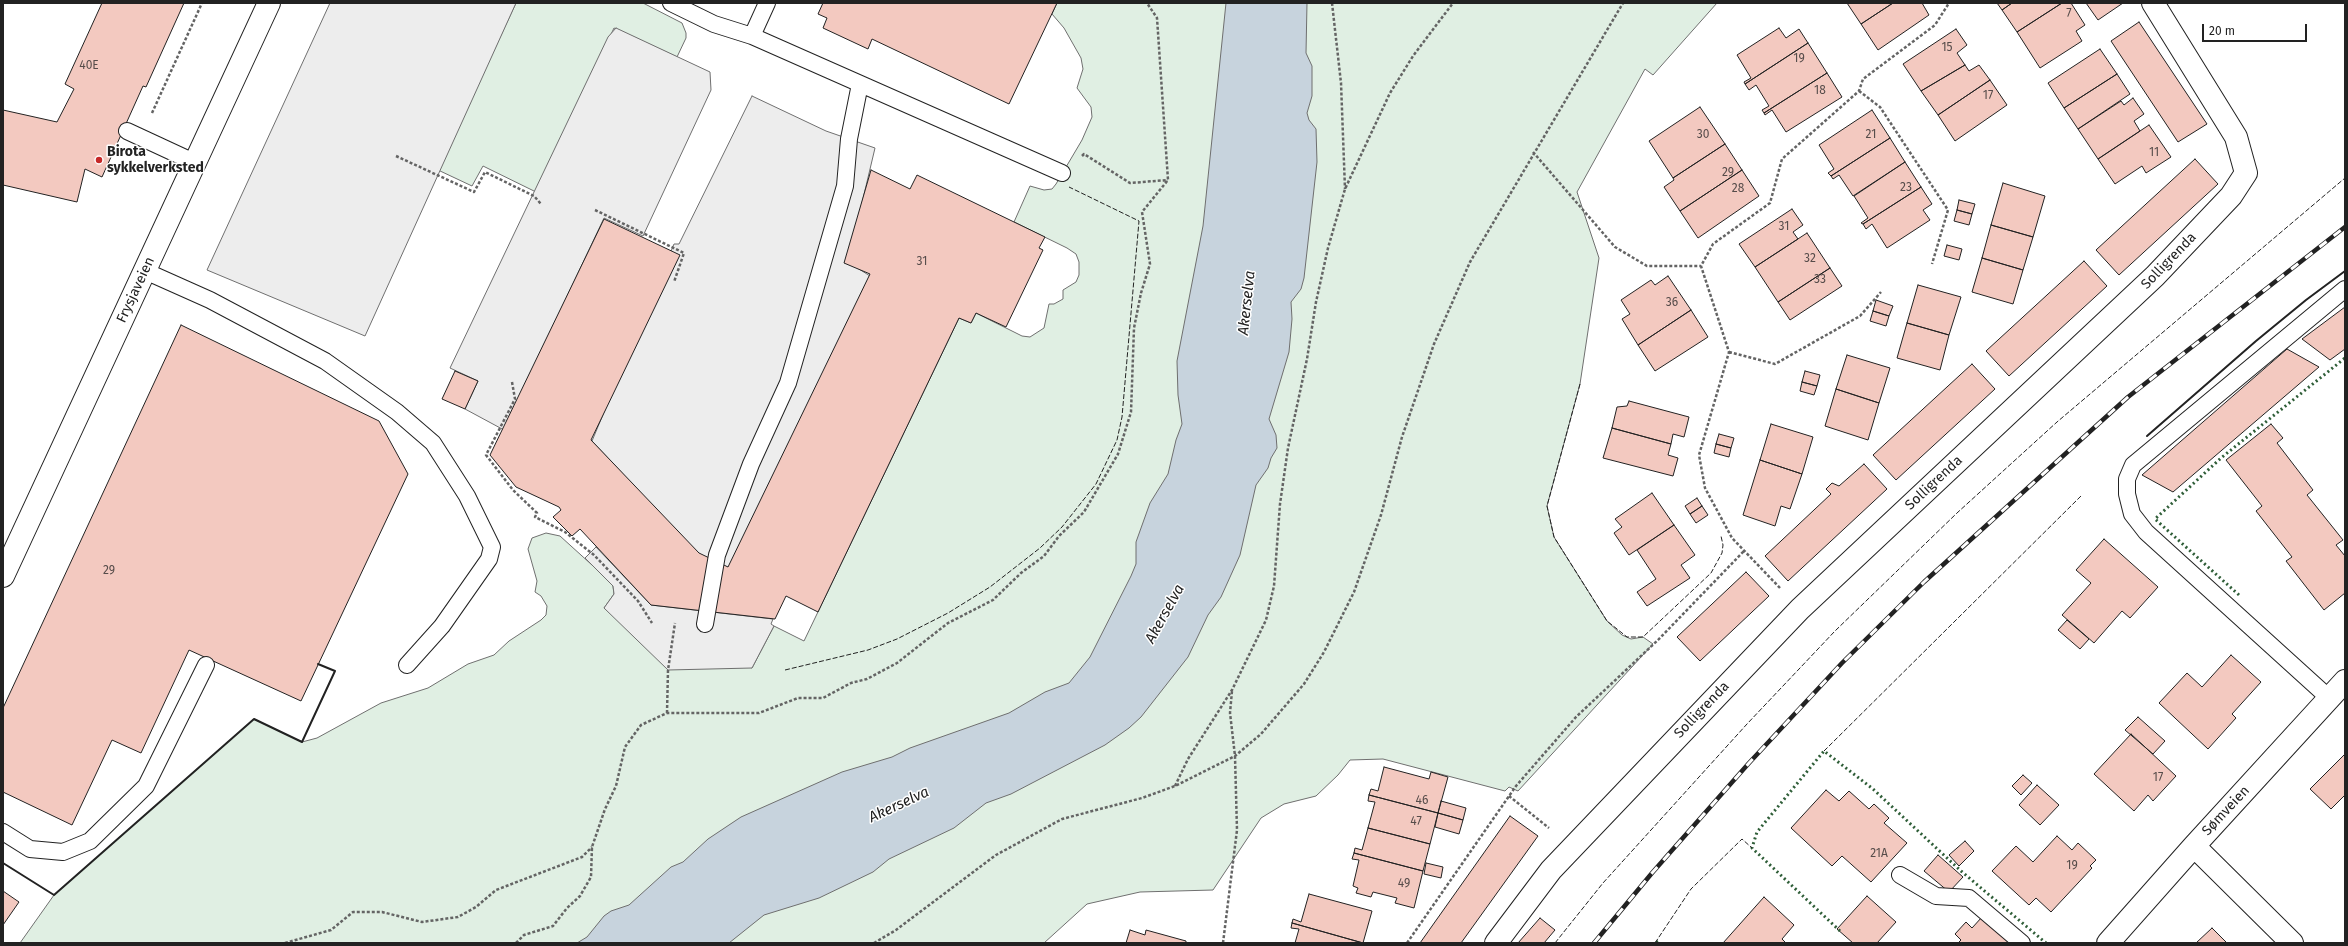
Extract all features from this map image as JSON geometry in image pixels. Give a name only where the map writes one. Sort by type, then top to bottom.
[{"type":"street","name":"Frysjaveien","points":[[3,576],[269,3]]},
{"type":"street","name":"Solligrenda","points":[[1496,943],[1551,870],[1800,609],[2155,276],[2231,196],[2246,173],[2236,137],[2154,3]]},
{"type":"street","name":"Sømveien","points":[[2108,943],[2194,846],[2345,681]]},
{"type":"street","points":[[2194,846],[2292,943]]},
{"type":"lane","points":[[671,3],[714,24],[752,36],[1062,173]]},
{"type":"lane","points":[[752,36],[767,3]]},
{"type":"lane","points":[[704,624],[716,555],[751,464],[788,383],[845,186],[848,139],[860,84]]},
{"type":"lane","points":[[134,134],[196,163]]},
{"type":"lane","points":[[145,271],[210,300],[325,361],[397,412],[434,443],[467,496],[492,547],[489,559],[442,626],[407,665]]},
{"type":"lane","points":[[2329,698],[2146,532],[2132,514],[2127,494],[2127,479],[2133,465],[2345,289]]},
{"type":"lane","points":[[3,832],[30,849],[63,852],[90,841],[146,786],[206,665]]},
{"type":"lane","points":[[1900,876],[1936,896],[1969,898],[2022,943]]},
{"type":"path","points":[[134,134],[202,3]]},
{"type":"path","points":[[516,943],[524,935],[553,926],[567,908],[580,896],[591,877],[592,847],[605,809],[616,786],[625,747],[641,725],[667,713],[759,713],[798,698],[823,698],[851,683],[867,679],[897,663],[948,623],[993,600],[1021,573],[1044,556],[1059,536],[1084,512],[1118,454],[1131,412],[1134,328],[1141,293],[1150,264],[1142,212],[1168,180],[1157,18],[1147,3]]},
{"type":"path","points":[[1332,3],[1341,83],[1345,189]]},
{"type":"path","points":[[1175,786],[1188,759],[1232,690],[1266,620],[1274,586],[1280,504],[1288,448],[1307,359],[1316,302],[1328,248],[1345,189],[1390,93],[1413,56],[1452,3]]},
{"type":"path","points":[[874,943],[896,930],[996,855],[1062,819],[1142,798],[1175,786],[1236,756],[1261,734],[1304,684],[1324,652],[1351,598],[1381,515],[1402,437],[1434,344],[1470,262],[1533,152],[1623,3]]},
{"type":"path","points":[[1800,609],[1732,538],[1705,488],[1699,455],[1729,352],[1701,266],[1713,244],[1770,203],[1782,159],[1859,92],[1863,79],[1935,25],[1948,3]]},
{"type":"path","points":[[1859,92],[1880,107],[1948,210],[1932,264]]},
{"type":"path","points":[[1533,152],[1615,247],[1647,266],[1701,266]]},
{"type":"path","points":[[1062,173],[1084,154],[1130,183],[1168,180]]},
{"type":"path","points":[[396,156],[474,192],[485,172],[534,196],[541,204]]},
{"type":"path","points":[[595,210],[684,253],[674,282]]},
{"type":"path","points":[[1729,352],[1775,364],[1860,316],[1881,292]]},
{"type":"path","points":[[512,382],[515,399],[486,455],[513,490],[537,513],[535,517],[565,532],[594,555],[638,601],[652,623]]},
{"type":"path","points":[[1407,943],[1509,796],[1576,718],[1658,640],[1744,551]]},
{"type":"path","points":[[667,713],[668,670],[675,623]]},
{"type":"path","points":[[1223,943],[1237,830],[1236,756],[1231,726],[1232,690]]},
{"type":"path","points":[[1509,796],[1572,847]]},
{"type":"path","points":[[285,943],[331,930],[353,912],[382,912],[422,922],[458,917],[476,907],[496,890],[582,857],[592,847]]},
{"type":"green space","points":[[516,3],[643,3],[682,23],[686,33],[686,38],[677,57],[614,28],[536,192],[483,166],[472,186],[438,170]]},
{"type":"green space","points":[[1057,3],[1717,3],[1653,75],[1645,69],[1577,192],[1599,258],[1580,384],[1547,506],[1554,537],[1607,621],[1622,635],[1631,639],[1643,637],[1653,644],[1518,791],[1509,787],[1505,791],[1383,759],[1350,760],[1338,775],[1316,796],[1284,804],[1261,818],[1213,890],[1140,892],[1087,904],[1044,943],[20,943],[54,895],[254,719],[302,742],[317,738],[381,703],[428,688],[468,664],[494,655],[509,641],[541,620],[546,615],[547,606],[541,596],[535,592],[537,581],[528,549],[532,538],[546,533],[560,536],[603,575],[613,586],[614,594],[604,608],[752,668],[774,626],[804,641],[959,318],[971,323],[976,313],[1022,336],[1030,337],[1044,328],[1049,304],[1054,304],[1063,299],[1063,290],[1076,282],[1079,275],[1079,262],[1076,254],[1067,248],[1014,222],[1030,186],[1044,190],[1052,189],[1056,184],[1082,140],[1092,117],[1091,107],[1077,88],[1083,69],[1081,58],[1064,28],[1052,14]]},
{"type":"shaded area","points":[[330,3],[516,3],[365,336],[207,270]]},
{"type":"shaded area","points":[[616,28],[710,72],[711,90],[643,236],[604,218],[504,430],[465,409],[478,381],[450,368],[608,37]]},
{"type":"shaded area","points":[[752,96],[826,131],[875,148],[848,262],[870,276],[728,572],[701,557],[592,441],[674,244],[679,244]]},
{"type":"shaded area","points":[[596,547],[651,605],[773,619],[771,624],[774,626],[752,668],[668,670],[604,608],[614,594],[613,586],[585,558]]},
{"type":"water","name":"Akerselva","points":[[1226,3],[1307,3],[1306,53],[1312,66],[1312,96],[1307,113],[1309,120],[1316,129],[1317,162],[1304,278],[1301,289],[1291,302],[1292,319],[1289,352],[1269,419],[1276,435],[1277,448],[1271,458],[1268,468],[1256,485],[1240,555],[1221,597],[1208,615],[1188,657],[1141,717],[1129,728],[1105,745],[1011,794],[986,803],[954,828],[889,859],[873,872],[819,898],[764,915],[729,943],[577,943],[587,937],[604,916],[611,911],[629,905],[671,867],[683,862],[708,839],[741,817],[842,772],[892,757],[910,748],[1009,713],[1045,692],[1069,683],[1090,657],[1136,564],[1136,542],[1150,503],[1168,474],[1176,440],[1182,424],[1178,395],[1177,361],[1203,226]]},
{"type":"building","points":[[102,3],[184,3],[146,87],[143,86],[102,177],[85,169],[77,202],[3,185],[3,110],[57,122],[74,89],[65,84]]},
{"type":"building","points":[[823,3],[1057,3],[1009,104],[872,39],[868,49],[823,28],[827,18],[818,14]]},
{"type":"building","points":[[1847,3],[1893,3],[1861,24]]},
{"type":"building","points":[[1893,3],[1922,3],[1929,15],[1878,50],[1861,24]]},
{"type":"building","points":[[1997,3],[2012,3],[2002,10]]},
{"type":"building","points":[[2012,3],[2062,3],[2017,32],[2002,10]]},
{"type":"building","points":[[2062,3],[2071,3],[2085,25],[2076,31],[2082,41],[2040,68],[2017,32]]},
{"type":"building","points":[[2086,3],[2123,3],[2098,20]]},
{"type":"building","points":[[2139,22],[2207,124],[2178,142],[2111,41]]},
{"type":"building","points":[[1779,28],[1786,38],[1799,29],[1808,43],[1745,84],[1744,82],[1751,78],[1737,55]]},
{"type":"building","points":[[1956,29],[1967,45],[1957,53],[1965,65],[1921,91],[1903,64]]},
{"type":"building","points":[[1808,43],[1827,73],[1764,113],[1762,110],[1769,106],[1756,85],[1749,90],[1745,84]]},
{"type":"building","points":[[2100,49],[2117,74],[2064,108],[2048,83]]},
{"type":"building","points":[[1965,65],[1969,71],[1979,65],[1990,80],[1938,115],[1921,91]]},
{"type":"building","points":[[1827,73],[1842,97],[1786,132],[1772,110],[1765,115],[1764,113]]},
{"type":"building","points":[[2117,74],[2130,94],[2078,129],[2064,108]]},
{"type":"building","points":[[1990,80],[2007,105],[1955,141],[1938,115]]},
{"type":"building","points":[[2133,98],[2144,114],[2134,121],[2140,131],[2098,159],[2078,129],[2121,101],[2124,105]]},
{"type":"building","points":[[1700,107],[1725,144],[1673,178],[1649,141]]},
{"type":"building","points":[[1872,110],[1890,138],[1831,176],[1828,173],[1834,169],[1819,145]]},
{"type":"building","points":[[2149,125],[2171,157],[2146,173],[2142,166],[2115,184],[2098,159]]},
{"type":"building","points":[[1890,138],[1905,162],[1853,196],[1839,175],[1833,179],[1831,176]]},
{"type":"building","points":[[1725,144],[1742,170],[1680,211],[1664,187],[1674,180],[1673,178]]},
{"type":"building","points":[[2195,159],[2218,184],[2119,275],[2096,250]]},
{"type":"building","points":[[1905,162],[1921,187],[1863,224],[1861,223],[1868,218],[1854,196]]},
{"type":"building","points":[[871,170],[910,189],[917,175],[1045,237],[1039,248],[1043,250],[1006,327],[976,313],[971,323],[959,318],[818,612],[786,596],[775,619],[651,605],[580,529],[572,536],[553,517],[561,510],[559,507],[516,487],[490,455],[604,219],[680,255],[591,440],[699,553],[728,567],[870,274],[844,263]]},
{"type":"building","points":[[1742,170],[1759,196],[1698,238],[1680,211]]},
{"type":"building","points":[[2003,183],[2045,196],[2033,237],[1991,225]]},
{"type":"building","points":[[1921,187],[1932,204],[1923,210],[1930,220],[1887,248],[1872,224],[1866,229],[1863,224]]},
{"type":"building","points":[[1959,200],[1975,204],[1972,214],[1957,210]]},
{"type":"building","points":[[1792,209],[1803,225],[1793,232],[1798,239],[1755,267],[1739,244]]},
{"type":"building","points":[[1957,210],[1972,214],[1969,225],[1954,221]]},
{"type":"building","points":[[1991,225],[2033,237],[2023,270],[1982,258]]},
{"type":"building","points":[[1807,233],[1830,268],[1778,302],[1755,267]]},
{"type":"building","points":[[1947,245],[1962,249],[1959,260],[1944,256]]},
{"type":"building","points":[[1982,258],[2023,270],[2013,304],[1972,292]]},
{"type":"building","points":[[2084,261],[2107,286],[2009,376],[1986,351]]},
{"type":"building","points":[[1830,268],[1842,286],[1790,320],[1778,302]]},
{"type":"building","points":[[1668,276],[1691,310],[1638,345],[1622,319],[1630,314],[1621,300],[1651,280],[1655,285]]},
{"type":"building","points":[[1918,285],[1961,297],[1949,335],[1907,323]]},
{"type":"building","points":[[1876,300],[1893,306],[1889,316],[1873,311]]},
{"type":"building","points":[[2345,307],[2345,349],[2330,360],[2302,339]]},
{"type":"building","points":[[1691,310],[1708,337],[1655,371],[1638,345]]},
{"type":"building","points":[[1873,311],[1889,316],[1886,326],[1870,321]]},
{"type":"building","points":[[1907,323],[1949,335],[1940,370],[1897,358]]},
{"type":"building","points":[[181,325],[379,421],[408,474],[301,701],[189,650],[141,753],[112,740],[72,825],[3,792],[3,708]]},
{"type":"building","points":[[2287,349],[2319,367],[2173,492],[2142,475]]},
{"type":"building","points":[[1847,355],[1890,368],[1879,403],[1836,389]]},
{"type":"building","points":[[1972,364],[1995,389],[1896,480],[1873,455]]},
{"type":"building","points":[[455,371],[478,381],[465,409],[442,399]]},
{"type":"building","points":[[1805,371],[1820,375],[1817,386],[1802,382]]},
{"type":"building","points":[[1802,382],[1817,386],[1814,395],[1800,391]]},
{"type":"building","points":[[1836,389],[1879,403],[1868,440],[1825,426]]},
{"type":"building","points":[[1629,401],[1689,417],[1684,437],[1673,434],[1671,444],[1612,428],[1617,407],[1627,406]]},
{"type":"building","points":[[1771,424],[1813,437],[1802,474],[1760,460]]},
{"type":"building","points":[[2271,424],[2283,438],[2277,443],[2313,490],[2307,495],[2343,540],[2336,545],[2345,556],[2345,593],[2324,610],[2286,561],[2292,557],[2256,511],[2262,506],[2226,460]]},
{"type":"building","points":[[1612,428],[1671,444],[1668,455],[1678,458],[1673,476],[1603,458]]},
{"type":"building","points":[[1719,434],[1734,438],[1731,448],[1716,444]]},
{"type":"building","points":[[1716,444],[1731,448],[1729,457],[1714,453]]},
{"type":"building","points":[[1760,460],[1802,474],[1790,509],[1781,506],[1775,526],[1743,515]]},
{"type":"building","points":[[1864,464],[1887,489],[1788,581],[1765,556],[1831,494],[1826,489],[1832,483],[1839,486]]},
{"type":"building","points":[[1652,493],[1674,525],[1629,555],[1614,533],[1622,527],[1615,519]]},
{"type":"building","points":[[1697,498],[1702,506],[1690,514],[1685,506]]},
{"type":"building","points":[[1702,506],[1708,515],[1696,523],[1690,514]]},
{"type":"building","points":[[1674,525],[1695,555],[1681,565],[1690,578],[1647,606],[1637,592],[1656,579],[1637,550]]},
{"type":"building","points":[[2104,539],[2158,587],[2130,618],[2122,611],[2094,643],[2062,615],[2091,583],[2076,570]]},
{"type":"building","points":[[1746,572],[1769,596],[1700,661],[1677,637]]},
{"type":"building","points":[[2067,620],[2089,639],[2080,649],[2058,630]]},
{"type":"building","points":[[2231,655],[2261,682],[2232,714],[2236,718],[2208,749],[2159,703],[2187,673],[2202,687]]},
{"type":"building","points":[[2138,717],[2165,741],[2153,754],[2125,730]]},
{"type":"building","points":[[2131,734],[2176,776],[2153,801],[2148,795],[2134,811],[2094,774]]},
{"type":"building","points":[[2345,754],[2345,795],[2331,809],[2310,789]]},
{"type":"building","points":[[1384,767],[1429,779],[1431,772],[1448,777],[1438,813],[1369,795],[1371,789],[1378,791]]},
{"type":"building","points":[[2023,775],[2032,783],[2021,795],[2012,786]]},
{"type":"building","points":[[2037,785],[2059,805],[2040,825],[2019,805]]},
{"type":"building","points":[[1826,790],[1839,801],[1849,791],[1869,809],[1874,804],[1889,818],[1884,823],[1907,843],[1871,882],[1842,856],[1832,866],[1791,828]]},
{"type":"building","points":[[1369,795],[1438,813],[1430,844],[1368,828],[1375,802],[1368,801]]},
{"type":"building","points":[[1441,801],[1466,808],[1463,820],[1438,813]]},
{"type":"building","points":[[1438,813],[1463,820],[1459,834],[1435,827]]},
{"type":"building","points":[[1510,816],[1538,836],[1461,943],[1420,943]]},
{"type":"building","points":[[1368,828],[1430,844],[1423,871],[1354,853],[1355,848],[1362,850]]},
{"type":"building","points":[[2057,836],[2072,850],[2078,843],[2096,860],[2090,866],[2092,868],[2051,912],[2036,898],[2029,905],[1992,871],[2016,846],[2033,862]]},
{"type":"building","points":[[1965,841],[1974,851],[1959,866],[1949,855]]},
{"type":"building","points":[[1354,853],[1423,871],[1414,908],[1395,903],[1397,898],[1373,892],[1371,897],[1356,893],[1358,888],[1353,886],[1359,860],[1352,859]]},
{"type":"building","points":[[1938,855],[1963,877],[1949,892],[1924,871]]},
{"type":"building","points":[[1426,863],[1443,867],[1441,878],[1424,874]]},
{"type":"building","points":[[3,891],[19,902],[3,925]]},
{"type":"building","points":[[1309,894],[1372,911],[1363,943],[1292,923],[1293,919],[1301,922]]},
{"type":"building","points":[[1867,896],[1896,922],[1877,943],[1853,943],[1837,929]]},
{"type":"building","points":[[1764,897],[1794,925],[1782,939],[1786,943],[1723,943]]},
{"type":"building","points":[[1982,917],[2010,943],[1958,943],[1961,940],[1955,934],[1966,922],[1972,928]]},
{"type":"building","points":[[1540,918],[1555,930],[1544,943],[1518,943]]},
{"type":"building","points":[[1292,923],[1363,943],[1295,943],[1299,929],[1291,928]]},
{"type":"building","points":[[2212,928],[2227,943],[2196,943]]},
{"type":"building","points":[[1130,930],[1145,935],[1146,930],[1186,941],[1186,943],[1126,943]]},
{"type":"railway","points":[[1594,943],[1652,873],[1749,763],[1842,663],[1924,582],[2128,397],[2345,227]]},
{"type":"hedge","points":[[2239,595],[2155,519],[2221,458],[2345,358]]},
{"type":"hedge","points":[[1840,931],[1752,848],[1757,832],[1824,751],[1873,789],[1961,871],[2046,943]]},
{"type":"fence","points":[[1555,943],[1603,883],[1747,724],[1835,631],[1957,513],[2057,422],[2345,178]]},
{"type":"fence","points":[[785,670],[868,650],[897,639],[948,613],[990,587],[1040,548],[1062,527],[1096,484],[1117,440],[1122,417],[1139,221],[1069,187]]},
{"type":"fence","points":[[1580,384],[1547,506],[1554,537],[1607,621],[1627,637],[1643,637],[1711,573],[1722,553],[1723,545],[1721,536]]},
{"type":"fence","points":[[1824,751],[2081,496]]},
{"type":"fence","points":[[1655,943],[1691,889],[1742,839],[1752,848]]},
{"type":"wall","points":[[2147,436],[2256,341],[2306,300],[2345,271]]},
{"type":"wall","points":[[3,863],[54,895],[254,719],[302,742],[335,671],[318,664]]},
{"type":"place","name":"Birota sykkelverksted","points":[[99,160]]}]
